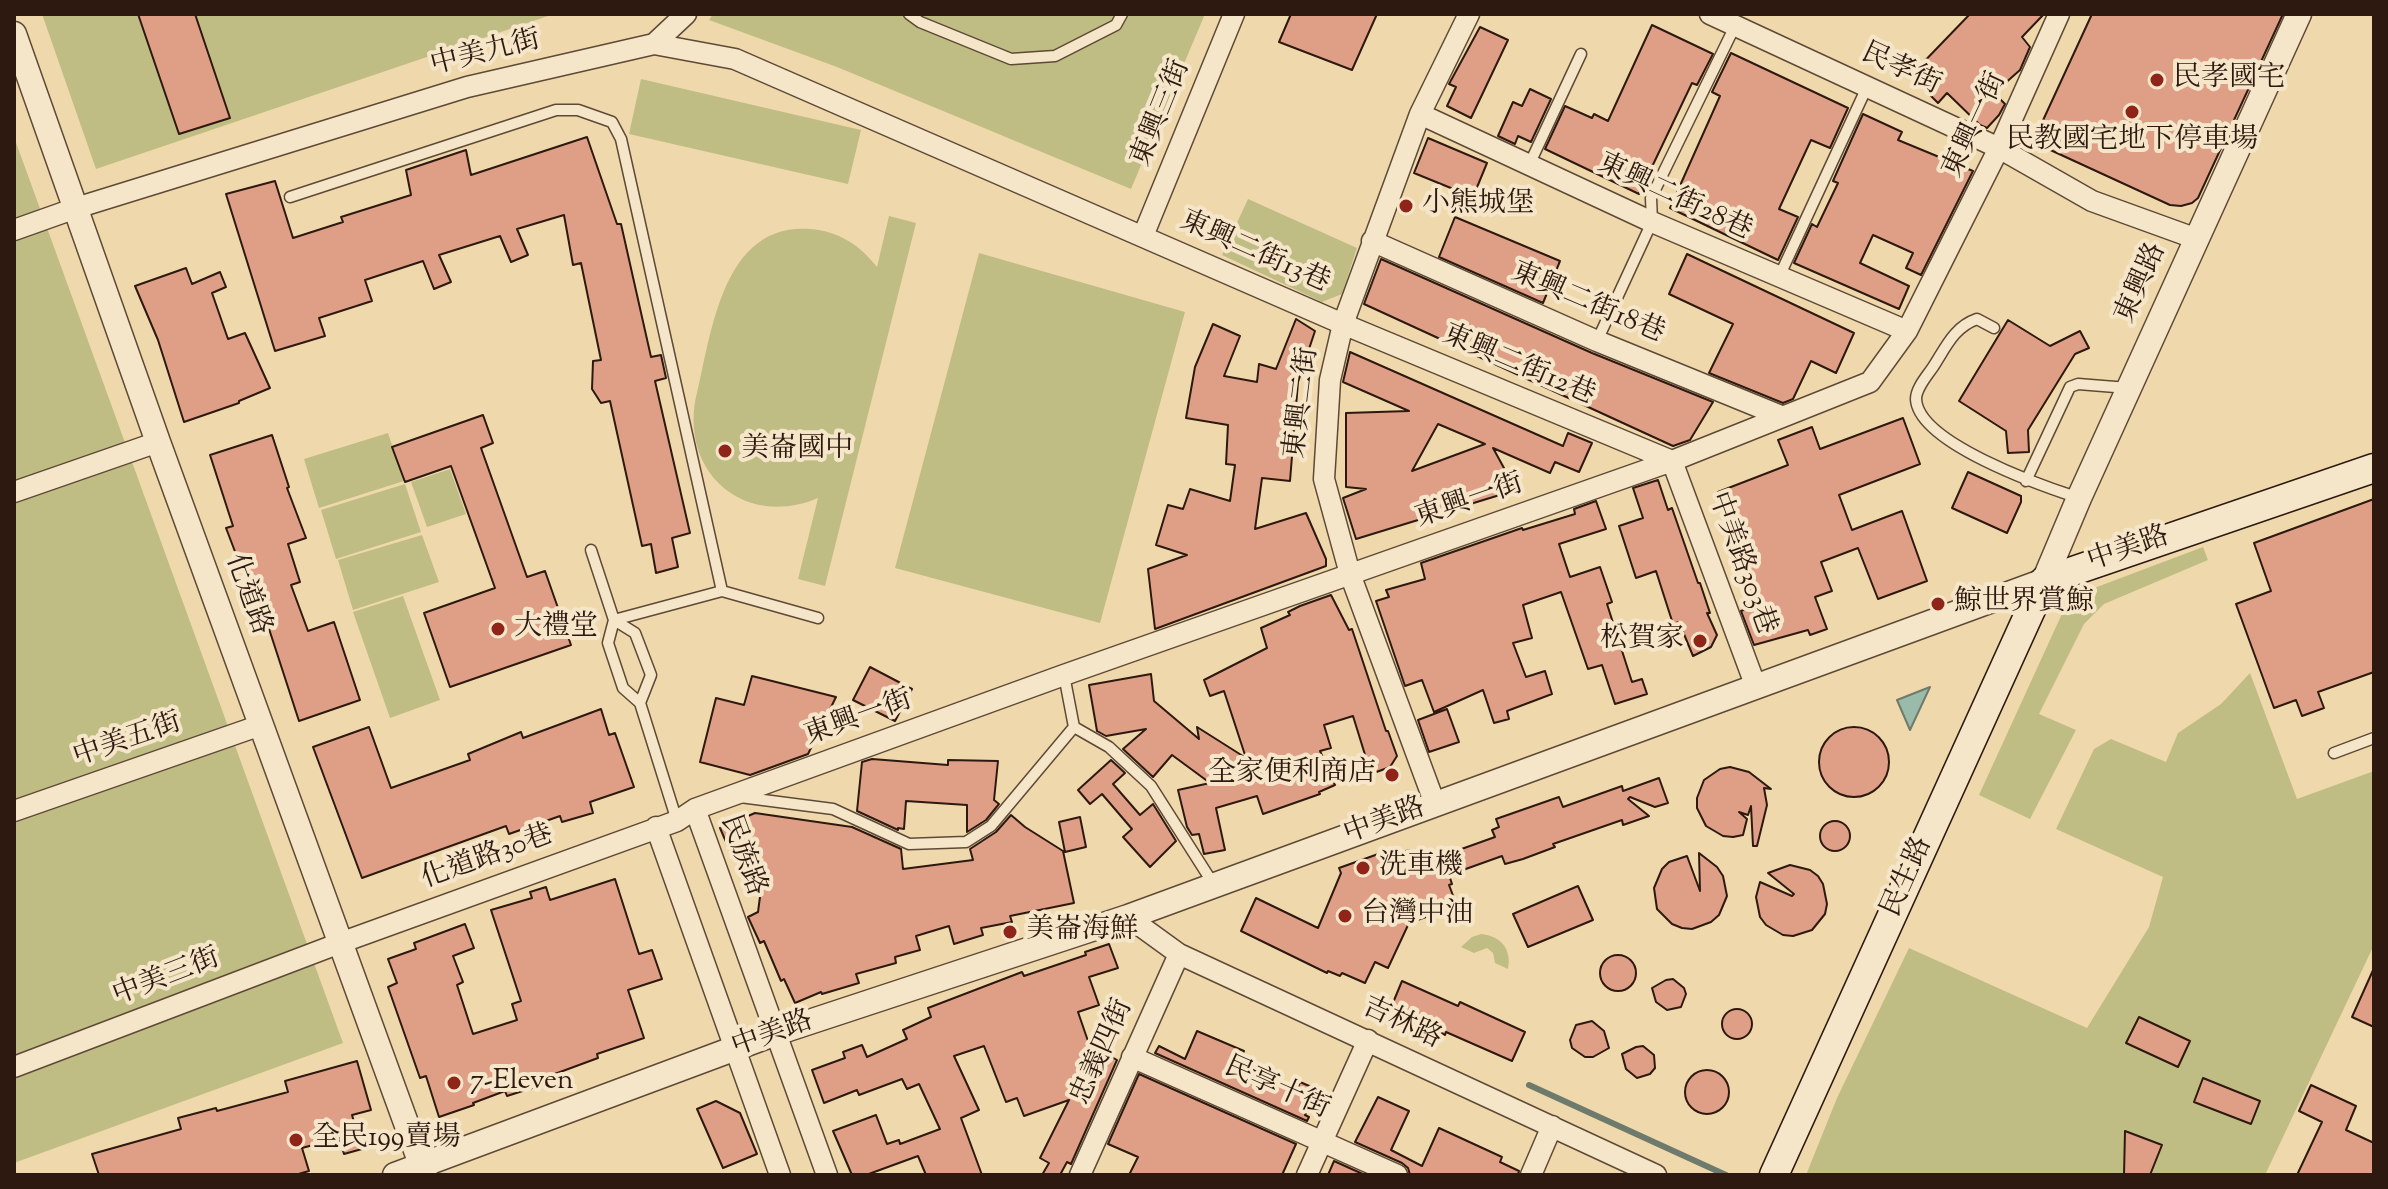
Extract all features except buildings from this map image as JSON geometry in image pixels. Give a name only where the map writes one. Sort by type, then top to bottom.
[{"type":"main road","name":"中美路","points":[[2044,581],[2374,468]]},
{"type":"main road","name":"民生路","points":[[1774,1175],[2044,581]]},
{"type":"street","points":[[654,44],[686,14]]},
{"type":"street","name":"東興三街","points":[[1143,236],[1234,14]]},
{"type":"street","name":"東興二街","points":[[1435,804],[1350,574],[1324,479],[1330,380],[1343,324],[1420,114],[1469,14]]},
{"type":"street","name":"民孝街","points":[[1710,14],[1999,148],[2092,201],[2197,239]]},
{"type":"street","name":"東興一街","points":[[695,809],[1064,675],[1672,461],[1870,382],[1907,331],[1999,148],[2059,14]]},
{"type":"street","name":"東興路","points":[[2044,581],[2299,14]]},
{"type":"street","name":"化道路","points":[[14,34],[158,442],[424,1170]]},
{"type":"street","name":"中美九街","points":[[14,230],[467,87],[654,44],[735,59],[1143,236]]},
{"type":"street","name":"東興二街28巷","points":[[1420,114],[1652,222],[1907,331]]},
{"type":"street","name":"東興二街13巷","points":[[1143,236],[1343,324]]},
{"type":"street","name":"東興二街18巷","points":[[1372,241],[1597,341],[1781,416]]},
{"type":"street","name":"東興二街12巷","points":[[1343,324],[1672,461]]},
{"type":"street","points":[[14,492],[158,442]]},
{"type":"street","name":"中美路303巷","points":[[1672,461],[1756,687]]},
{"type":"street","name":"中美路","points":[[395,1175],[424,1170],[776,1033],[1215,886],[2044,581]]},
{"type":"street","name":"中美五街","points":[[14,811],[261,725]]},
{"type":"street","name":"民族路","points":[[656,827],[677,821],[695,809],[827,1175]]},
{"type":"street","points":[[656,827],[780,1175]]},
{"type":"street","name":"化道路30巷","points":[[340,943],[656,827]]},
{"type":"street","name":"吉林路","points":[[1128,917],[1179,954],[1656,1175]]},
{"type":"street","name":"中美三街","points":[[14,1067],[340,943]]},
{"type":"street","name":"忠義四街","points":[[1082,1174],[1179,954]]},
{"type":"street","points":[[1307,1175],[1368,1040]]},
{"type":"street","name":"民享十街","points":[[1132,1057],[1397,1175]]},
{"type":"street","points":[[1531,1175],[1552,1126]]},
{"type":"lane","points":[[909,14],[920,22],[1011,59],[1055,56],[1116,25],[1122,14]]},
{"type":"lane","points":[[1597,341],[1652,222],[1651,198],[1735,26]]},
{"type":"lane","points":[[1530,163],[1581,54]]},
{"type":"lane","points":[[1779,277],[1868,86]]},
{"type":"lane","points":[[290,197],[556,110],[578,110],[612,122],[621,139],[722,591]]},
{"type":"lane","points":[[1994,328],[1977,319],[1961,325],[1921,385],[1916,397],[1921,416],[1967,453],[2026,481],[2079,498]]},
{"type":"lane","points":[[2026,481],[2070,387],[2078,384],[2129,388]]},
{"type":"lane","points":[[591,550],[614,620],[608,643],[623,688],[640,703],[677,821]]},
{"type":"lane","points":[[614,620],[722,591],[818,618]]},
{"type":"lane","points":[[614,620],[635,633],[651,675],[640,703]]},
{"type":"lane","points":[[1064,675],[1074,727],[1109,747],[1151,786],[1215,886]]},
{"type":"lane","points":[[730,796],[833,809],[909,844],[966,842],[991,826],[1074,727]]},
{"type":"lane","points":[[2334,753],[2374,738]]},
{"type":"shaded area","points":[[42,14],[554,14],[96,169]]},
{"type":"shaded area","points":[[713,14],[1205,14],[1131,189],[837,67],[709,20]]},
{"type":"shaded area","points":[[641,79],[861,130],[848,184],[629,134]]},
{"type":"shaded area","points":[[14,137],[343,1043],[14,1163]]},
{"type":"shaded area","points":[[1248,199],[1357,248],[1342,294],[1322,302],[1222,255]]},
{"type":"shaded area","points":[[889,216],[916,223],[825,586],[798,579],[818,498],[792,506],[768,506],[745,501],[726,489],[710,473],[699,453],[694,429],[695,402],[707,347],[725,289],[738,264],[756,244],[780,232],[820,230],[848,240],[877,267]]},
{"type":"shaded area","points":[[979,253],[1185,312],[1100,623],[895,568]]},
{"type":"shaded area","points":[[388,433],[404,481],[319,508],[304,459]]},
{"type":"shaded area","points":[[450,469],[466,514],[427,527],[411,482]]},
{"type":"shaded area","points":[[405,484],[421,532],[336,559],[321,510]]},
{"type":"shaded area","points":[[422,535],[439,582],[353,610],[338,560]]},
{"type":"shaded area","points":[[2203,547],[2208,560],[2104,604],[2084,624],[2039,714],[2076,730],[2030,819],[1979,795],[2066,605],[2081,593]]},
{"type":"shaded area","points":[[403,596],[440,700],[390,718],[353,612]]},
{"type":"shaded area","points":[[2250,673],[2297,799],[2374,771],[2374,945],[2265,1175],[1806,1175],[1837,1098],[1909,948],[2087,1028],[2149,927],[2163,877],[2056,829],[2094,749],[2111,739],[2166,762],[2178,733],[2221,704]]},
{"type":"shaded area","points":[[1930,687],[1910,730],[1897,700]]},
{"type":"shaded area","points":[[1481,934],[1504,945],[1508,969],[1495,963],[1493,953],[1487,948],[1474,953],[1461,947]]},
{"type":"waterway","points":[[1529,1085],[1726,1175]]},
{"type":"place","name":"民孝國宅","points":[[2157,80]]},
{"type":"place","name":"民教國宅地下停車場","points":[[2132,112]]},
{"type":"place","name":"小熊城堡","points":[[1406,206]]},
{"type":"place","name":"美崙國中","points":[[725,451]]},
{"type":"place","name":"鯨世界賞鯨","points":[[1938,604]]},
{"type":"place","name":"大禮堂","points":[[498,629]]},
{"type":"place","name":"松賀家","points":[[1700,641]]},
{"type":"place","name":"全家便利商店","points":[[1392,775]]},
{"type":"place","name":"洗車機","points":[[1363,868]]},
{"type":"place","name":"台灣中油","points":[[1345,916]]},
{"type":"place","name":"美崙海鮮","points":[[1010,932]]},
{"type":"place","name":"7-Eleven","points":[[454,1083]]},
{"type":"place","name":"全民199賣場","points":[[296,1140]]}]
